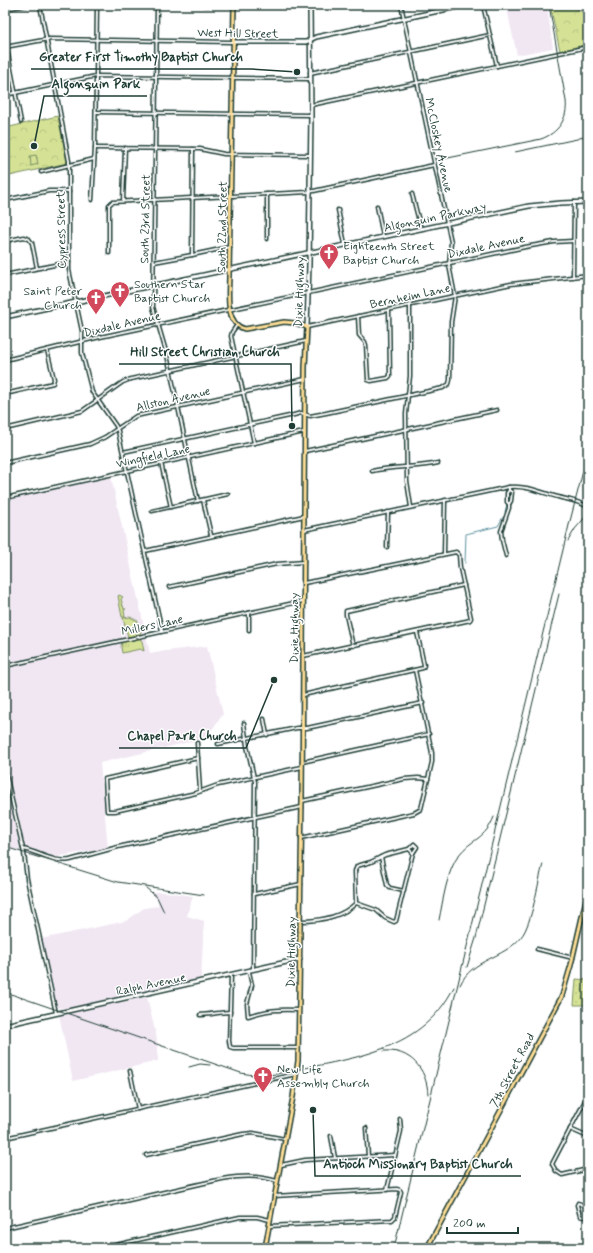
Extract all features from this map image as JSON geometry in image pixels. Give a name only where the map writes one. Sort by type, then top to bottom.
[{"type":"main road","name":"South 22nd Street","points":[[234,5],[230,310],[231,317],[237,325]]},
{"type":"main road","name":"Bernheim Lane","points":[[237,325],[248,329],[284,322],[295,323],[307,327]]},
{"type":"main road","name":"Dixie Highway","points":[[265,1248],[297,1074],[302,807],[304,415],[307,327]]},
{"type":"main road","name":"7th Street Road","points":[[427,1248],[558,1004],[567,981],[588,891]]},
{"type":"street","points":[[5,9],[27,5]]},
{"type":"street","name":"Cypress Street","points":[[40,5],[70,164],[69,262],[82,331],[82,353],[90,387],[117,428],[162,632]]},
{"type":"street","points":[[92,200],[96,112],[97,5]]},
{"type":"street","name":"South 23rd Street","points":[[157,5],[153,307],[170,371],[198,501]]},
{"type":"street","points":[[204,5],[310,5]]},
{"type":"street","name":"Dixie Highway","points":[[307,327],[311,115],[310,5]]},
{"type":"street","name":"McCloskey Avenue","points":[[401,5],[451,242],[449,263],[455,296],[451,322],[449,384],[443,388],[408,395]]},
{"type":"street","name":"West Hill Street","points":[[6,47],[46,39],[306,42],[316,37],[467,5]]},
{"type":"street","points":[[484,5],[497,67]]},
{"type":"street","points":[[310,73],[490,35]]},
{"type":"street","points":[[5,38],[21,122]]},
{"type":"street","points":[[310,105],[588,48]]},
{"type":"street","points":[[5,95],[96,76],[310,79]]},
{"type":"street","points":[[96,112],[311,115]]},
{"type":"street","points":[[95,148],[193,149],[232,154],[310,155]]},
{"type":"street","points":[[123,201],[125,148]]},
{"type":"street","points":[[192,255],[193,149]]},
{"type":"street","points":[[41,172],[94,159]]},
{"type":"street","points":[[109,253],[110,202],[310,192],[434,165]]},
{"type":"street","points":[[5,200],[49,191],[69,191]]},
{"type":"street","points":[[267,194],[267,238]]},
{"type":"street","points":[[412,194],[421,229]]},
{"type":"street","points":[[573,277],[574,202]]},
{"type":"street","name":"Algonquin Parkway","points":[[5,317],[529,206],[588,202]]},
{"type":"street","points":[[376,206],[383,237]]},
{"type":"street","points":[[338,210],[346,245]]},
{"type":"street","points":[[5,241],[24,237],[29,239],[32,244],[37,268]]},
{"type":"street","name":"Dixdale Avenue","points":[[5,360],[158,325],[537,244],[573,241]]},
{"type":"street","points":[[154,262],[231,247]]},
{"type":"street","points":[[5,275],[69,262]]},
{"type":"street","name":"Bernheim Lane","points":[[307,327],[511,284],[588,275]]},
{"type":"street","points":[[410,305],[410,376],[406,414],[406,467],[407,488],[411,507]]},
{"type":"street","points":[[358,316],[359,335],[366,345],[368,380],[388,378],[390,376],[389,310]]},
{"type":"street","points":[[237,325],[232,334],[254,443]]},
{"type":"street","points":[[5,429],[76,413],[86,409],[127,381],[306,341]]},
{"type":"street","points":[[5,394],[53,383],[54,379],[47,350]]},
{"type":"street","name":"Allston Avenue","points":[[5,463],[90,444],[105,437],[136,416],[305,379]]},
{"type":"street","points":[[123,452],[301,413],[310,416],[408,395]]},
{"type":"street","points":[[304,451],[497,410]]},
{"type":"street","name":"Wingfield Lane","points":[[5,498],[304,432]]},
{"type":"street","points":[[161,463],[171,507]]},
{"type":"street","points":[[372,471],[388,468],[418,467],[438,463]]},
{"type":"street","points":[[506,556],[501,531],[509,504],[511,502],[512,492],[509,487]]},
{"type":"street","points":[[304,530],[509,487],[518,487],[538,491],[576,501],[588,507]]},
{"type":"street","points":[[509,504],[507,502],[507,492],[510,490]]},
{"type":"street","points":[[152,511],[228,494]]},
{"type":"street","points":[[203,500],[212,536]]},
{"type":"street","points":[[444,554],[445,500]]},
{"type":"street","points":[[387,547],[388,512]]},
{"type":"street","points":[[145,551],[304,516]]},
{"type":"street","points":[[303,656],[470,620],[458,553],[454,552],[304,583]]},
{"type":"street","points":[[169,587],[278,564],[304,562]]},
{"type":"street","points":[[353,646],[346,612],[464,585]]},
{"type":"street","name":"Millers Lane","points":[[5,666],[277,608],[303,601]]},
{"type":"street","points":[[248,630],[249,613]]},
{"type":"street","points":[[302,695],[424,667],[417,632]]},
{"type":"street","points":[[301,838],[416,813],[421,809],[432,758],[429,734],[415,670]]},
{"type":"street","points":[[218,744],[321,725],[423,703]]},
{"type":"street","points":[[264,719],[267,735]]},
{"type":"street","points":[[244,723],[255,778],[253,970]]},
{"type":"street","points":[[302,762],[429,734]]},
{"type":"street","points":[[197,743],[200,791]]},
{"type":"street","points":[[198,758],[105,779],[106,810],[108,812],[212,787],[302,768]]},
{"type":"street","points":[[5,770],[23,849],[27,879],[56,1013]]},
{"type":"street","points":[[302,801],[404,779],[428,779]]},
{"type":"street","points":[[23,849],[51,859],[67,861],[118,847],[302,807]]},
{"type":"street","points":[[414,844],[417,847],[413,853],[398,918],[394,922],[385,918],[376,910],[356,903],[354,897],[356,867],[385,855],[409,849],[414,844]]},
{"type":"street","points":[[409,849],[413,853]]},
{"type":"street","points":[[381,857],[387,885],[390,888],[404,891]]},
{"type":"street","points":[[254,894],[301,884]]},
{"type":"street","points":[[300,921],[332,916],[349,909],[356,903]]},
{"type":"street","points":[[537,949],[573,958]]},
{"type":"street","name":"Ralph Avenue","points":[[5,1025],[249,972],[300,959]]},
{"type":"street","points":[[249,972],[252,986],[247,1004],[248,1016],[275,1009],[298,1010]]},
{"type":"street","points":[[231,975],[230,1046],[233,1048],[298,1048]]},
{"type":"street","points":[[200,1015],[230,1012]]},
{"type":"street","points":[[130,1071],[138,1109]]},
{"type":"street","points":[[5,1138],[297,1074]]},
{"type":"street","points":[[588,1095],[552,1164],[554,1169],[559,1174],[564,1175],[588,1169]]},
{"type":"street","points":[[387,1190],[401,1130],[400,1119]]},
{"type":"street","points":[[366,1128],[368,1156]]},
{"type":"street","points":[[570,1128],[588,1137]]},
{"type":"street","points":[[146,1155],[243,1134],[253,1133],[285,1139]]},
{"type":"street","points":[[331,1136],[335,1158]]},
{"type":"street","points":[[280,1165],[306,1160],[395,1155]]},
{"type":"street","points":[[5,1228],[222,1179],[260,1176],[277,1181]]},
{"type":"street","points":[[268,1226],[394,1220],[400,1190],[274,1196]]},
{"type":"street","points":[[578,1203],[581,1204],[583,1209],[584,1216],[581,1218],[577,1205],[578,1203]]},
{"type":"street","points":[[583,1209],[588,1208]]},
{"type":"street","points":[[102,1248],[240,1217],[257,1217],[270,1220]]},
{"type":"shaded area","points":[[506,5],[547,5],[553,48],[517,55]]},
{"type":"shaded area","points":[[111,477],[150,653],[207,646],[223,714],[206,738],[100,763],[108,848],[44,859],[5,847],[5,500]]},
{"type":"shaded area","points":[[151,892],[165,892],[193,896],[187,916],[204,921],[201,980],[64,1009],[57,1007],[41,939],[126,921],[144,908],[158,906],[158,901]]},
{"type":"shaded area","points":[[147,997],[157,1039],[158,1061],[73,1081],[59,1015]]},
{"type":"green space","points":[[550,5],[571,5],[588,16],[588,44],[560,51]]},
{"type":"green space","points":[[58,116],[67,163],[5,177],[5,128]]},
{"type":"green space","points":[[36,155],[38,164],[31,166],[30,156]]},
{"type":"green space","points":[[119,595],[123,597],[121,599],[124,609],[126,609],[124,610],[125,617],[122,617]]},
{"type":"green space","points":[[130,617],[138,621],[141,632],[139,635],[128,637],[123,618]]},
{"type":"green space","points":[[139,638],[142,641],[144,651],[140,649],[122,653],[122,642]]},
{"type":"green space","points":[[576,979],[588,980],[588,1005],[574,1005]]},
{"type":"waterway","points":[[496,491],[507,491]]},
{"type":"waterway","points":[[505,512],[507,504]]},
{"type":"waterway","points":[[465,563],[466,534],[498,526],[503,517]]},
{"type":"railway","points":[[443,159],[541,139],[552,133],[561,124],[565,114],[566,101],[549,5]]},
{"type":"railway","points":[[515,152],[577,139],[588,135]]},
{"type":"railway","points":[[394,1248],[588,452]]},
{"type":"railway","points":[[568,541],[575,529],[588,514]]},
{"type":"railway","points":[[467,967],[476,938],[559,594]]},
{"type":"railway","points":[[439,920],[448,877],[455,861],[464,849],[487,830],[494,817]]},
{"type":"railway","points":[[5,847],[118,882],[204,895]]},
{"type":"railway","points":[[460,985],[465,976],[472,969],[506,950],[521,937],[528,923],[543,864]]},
{"type":"railway","points":[[146,888],[157,897],[164,912]]},
{"type":"railway","points":[[5,992],[241,1073],[259,1076],[276,1074],[352,1058],[377,1051],[400,1041],[421,1028],[439,1010],[454,987]]},
{"type":"railway","points":[[384,1051],[402,1053],[415,1062],[424,1076],[428,1094]]},
{"type":"railway","points":[[189,1067],[200,1064],[210,1065]]},
{"type":"place","name":"Greater First Timothy Baptist Church","points":[[297,72]]},
{"type":"place","name":"Algonquin Park","points":[[34,146]]},
{"type":"place","name":"Eighteenth Street Baptist Church","points":[[329,270]]},
{"type":"place","name":"Southern Star Baptist Church","points":[[120,308]]},
{"type":"place","name":"Saint Peter Church","points":[[96,315]]},
{"type":"place","name":"Hill Street Christian Church","points":[[292,426]]},
{"type":"place","name":"Chapel Park Church","points":[[274,680]]},
{"type":"place","name":"New Life Assembly Church","points":[[263,1093]]},
{"type":"place","name":"Antioch Missionary Baptist Church","points":[[313,1110]]}]
